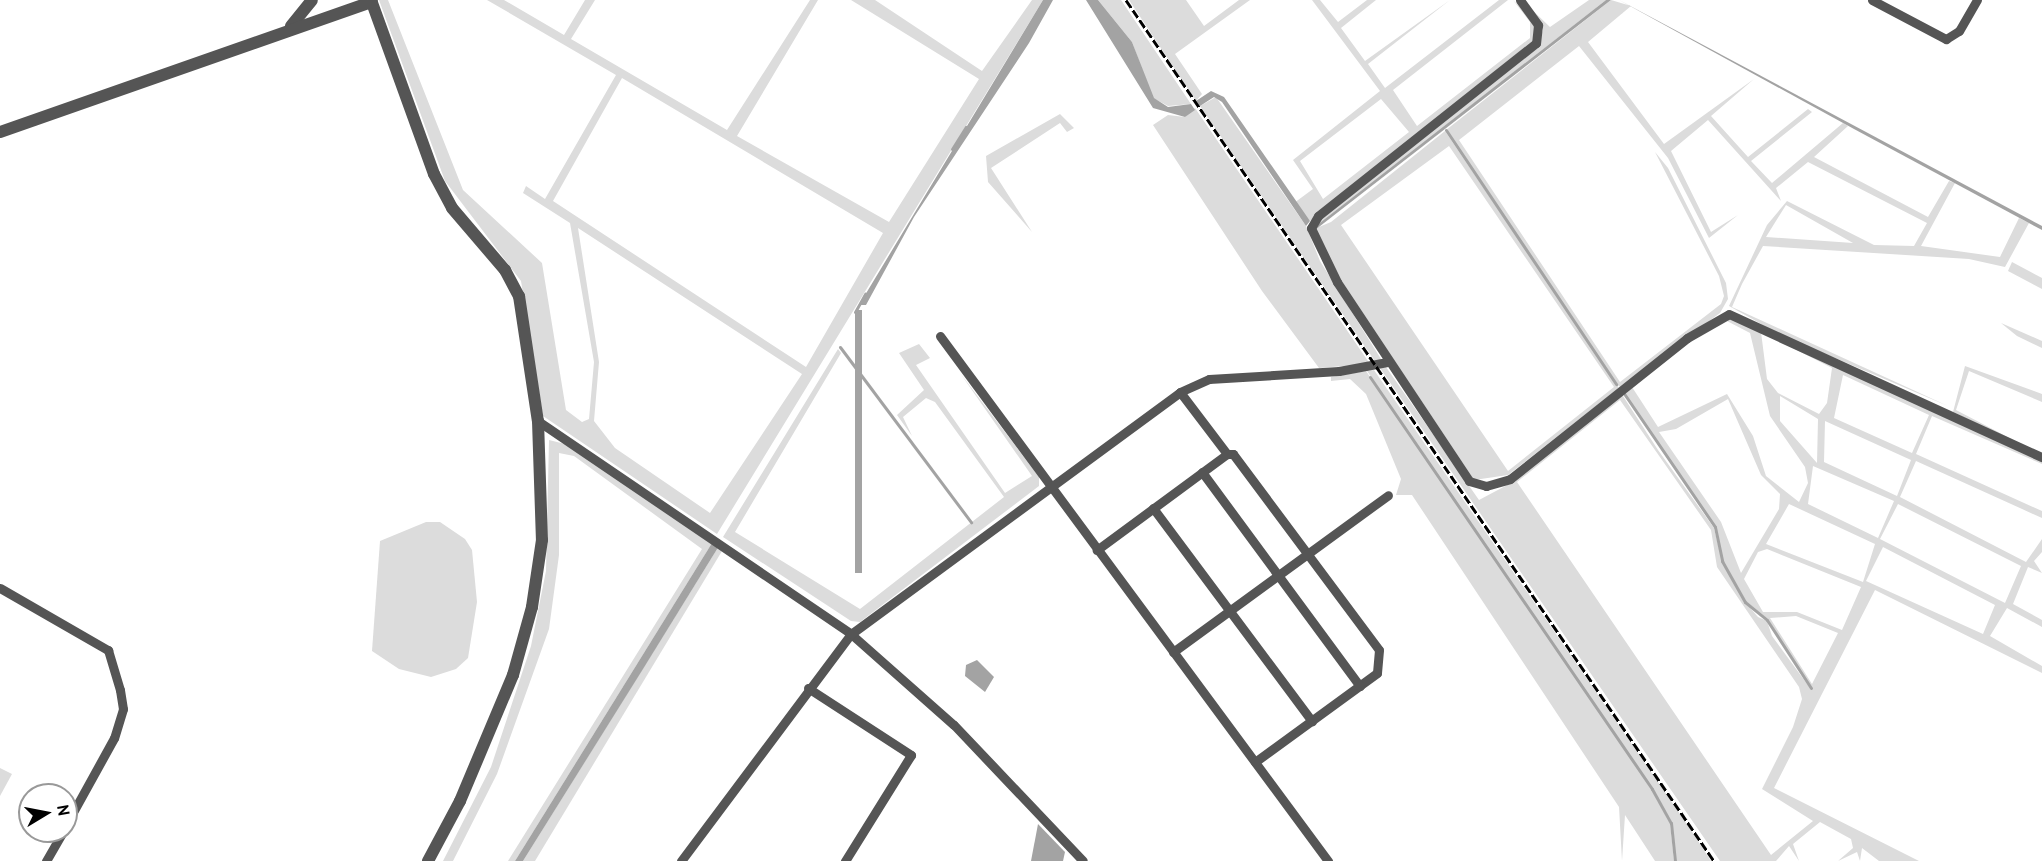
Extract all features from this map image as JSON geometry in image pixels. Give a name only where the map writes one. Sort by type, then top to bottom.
[{"type":"street","points":[[290,27],[312,0]]},
{"type":"street","points":[[1520,0],[1538,25],[1536,43],[1318,216],[1311,228],[1314,245],[1388,362],[1477,485],[1510,479],[1687,338],[1729,314],[2042,457]]},
{"type":"street","points":[[1872,0],[1946,39],[1959,31],[1977,0]]},
{"type":"street","points":[[0,132],[290,27],[371,1],[434,174],[452,208],[505,270],[519,296],[538,421],[542,540],[532,608],[509,686],[460,801],[428,861]]},
{"type":"street","points":[[940,336],[1328,861]]},
{"type":"street","points":[[681,861],[808,688],[851,634],[1180,392],[1209,379],[1339,371],[1388,362]]},
{"type":"street","points":[[1180,392],[1227,454]]},
{"type":"street","points":[[538,421],[851,634],[954,725],[1083,861]]},
{"type":"street","points":[[1097,550],[1227,454],[1233,454],[1379,650],[1377,673],[1255,762]]},
{"type":"street","points":[[1202,472],[1360,686]]},
{"type":"street","points":[[1173,652],[1388,495]]},
{"type":"street","points":[[1153,508],[1312,721]]},
{"type":"street","points":[[0,588],[108,650],[123,709],[114,738],[78,803]]},
{"type":"street","points":[[808,688],[911,755],[844,861]]},
{"type":"street","points":[[46,861],[56,843]]},
{"type":"shaded area","points":[[379,0],[388,0],[463,190],[542,263],[566,410],[582,422],[589,419],[594,362],[570,223],[523,193],[526,186],[545,199],[616,75],[487,0],[504,0],[564,35],[585,0],[595,0],[571,39],[727,130],[810,0],[818,0],[737,136],[889,222],[979,79],[851,0],[875,0],[982,71],[1032,0],[1043,0],[717,534],[543,416],[521,281],[445,181]],"holes":[[[622,78],[883,233],[806,367],[553,201]],[[578,228],[802,374],[710,513],[615,448],[594,421],[599,362]]]},
{"type":"shaded area","points":[[1043,0],[1053,0],[1029,43],[914,217],[866,305],[859,305]]},
{"type":"shaded area","points":[[1086,0],[1098,0],[1132,42],[1154,98],[1168,107],[1191,104],[1195,110],[1185,117],[1153,108]]},
{"type":"shaded area","points":[[1098,0],[1121,0],[1191,104],[1168,106],[1153,98],[1132,42]]},
{"type":"shaded area","points":[[1129,0],[1186,0],[1204,26],[1239,0],[1250,0],[1175,54],[1202,94],[1196,101]]},
{"type":"shaded area","points":[[1312,0],[1320,0],[1338,22],[1367,0],[1376,0],[1341,28],[1365,61],[1450,0],[1368,64],[1385,88],[1499,0],[1508,0],[1393,90],[1417,126],[1530,38],[1530,22],[1513,0],[1535,23],[1536,38],[1310,221],[1294,203],[1313,189],[1293,160],[1380,91]],"holes":[[[1381,99],[1409,132],[1323,199],[1300,161]]]},
{"type":"shaded area","points":[[1522,0],[1550,27],[1589,0],[1606,0],[1314,229],[1314,225],[1538,44],[1543,30]]},
{"type":"shaded area","points":[[1606,0],[1611,0],[1315,230],[1316,226]]},
{"type":"shaded area","points":[[1611,0],[1631,6],[1588,42],[1664,144],[1754,79],[1711,116],[1748,157],[1808,109],[1812,112],[1751,161],[1772,183],[1843,123],[1848,126],[1814,157],[1928,217],[1949,181],[1955,183],[1921,246],[2000,257],[2019,218],[2029,223],[2005,267],[1969,259],[1763,246],[1742,284],[1732,307],[1948,406],[1781,335],[1729,306],[1767,225],[1787,201],[1874,245],[1914,246],[1927,223],[1808,162],[1776,188],[1781,201],[1708,120],[1671,151],[1711,232],[1738,215],[1709,238],[1668,158],[1579,46],[1459,140],[1620,382],[1721,304],[1724,296],[1719,276],[1655,152],[1668,168],[1726,283],[1728,299],[1720,313],[1620,387],[1446,130]],"holes":[[[1786,205],[1853,243],[1766,237]]]},
{"type":"shaded area","points":[[1619,0],[2042,226],[2042,230],[1854,129]]},
{"type":"shaded area","points":[[1211,91],[1224,97],[1310,221],[1306,226],[1222,102],[1214,97],[1200,106],[1196,101]]},
{"type":"shaded area","points":[[1216,97],[1306,226],[1320,261],[1381,359],[1377,364],[1200,106]]},
{"type":"shaded area","points":[[1195,108],[1370,364],[1319,368],[1262,291],[1153,125],[1168,115],[1185,117]]},
{"type":"shaded area","points":[[1060,114],[1074,128],[1067,132],[1060,123],[991,168],[1032,232],[988,182],[986,156]]},
{"type":"shaded area","points":[[1445,131],[1619,388],[1508,475],[1474,480],[1319,247],[1314,229],[1331,222]],"holes":[[[1449,146],[1614,387],[1508,471],[1341,225]]]},
{"type":"shaded area","points":[[2012,262],[2042,278],[2042,289],[2008,271]]},
{"type":"shaded area","points":[[855,310],[862,310],[862,573],[855,573]]},
{"type":"shaded area","points":[[1731,317],[2042,459],[2042,464],[1932,416],[1916,454],[2042,511],[2042,518],[1916,461],[1900,497],[2026,562],[2042,539],[2042,552],[2034,561],[2042,573],[2028,567],[2013,604],[2042,620],[2042,627],[2007,608],[1990,636],[2042,666],[2042,673],[1875,590],[1774,788],[1919,861],[1879,861],[1862,848],[1860,861],[1857,852],[1838,861],[1853,848],[1851,839],[1820,822],[1793,844],[1799,861],[1789,846],[1776,861],[1720,861],[1380,368],[1386,367],[1479,500],[1511,483],[1621,393],[1658,450],[1714,528],[1722,561],[1745,602],[1758,617],[1767,621],[1772,636],[1810,688],[1768,619],[1746,601],[1723,561],[1715,527],[1624,395],[1633,388],[1658,427],[1727,394],[1753,436],[1766,476],[1799,502],[1808,483],[1805,467],[1770,416],[1750,333],[1727,321],[1710,327],[1648,375],[1709,323]],"holes":[[[1761,332],[1832,368],[1827,403],[1819,414],[1778,393],[1767,379]],[[1843,375],[1929,415],[1912,453],[1834,418]],[[1780,396],[1818,419],[1817,463],[1780,421]],[[1728,399],[1761,475],[1780,494],[1779,509],[1741,573],[1721,522],[1659,432],[1676,429]],[[1620,400],[1711,530],[1717,567],[1799,687],[1802,699],[1793,727],[1762,789],[1813,821],[1771,855],[1517,482]],[[1825,421],[1911,460],[1897,496],[1824,462]],[[1813,466],[1894,501],[1878,538],[1808,504]],[[1789,504],[1875,544],[1863,582],[1766,544]],[[1898,504],[2021,566],[2005,603],[1880,539]],[[1883,547],[1995,605],[1983,634],[1866,581]],[[1767,549],[1861,587],[1842,630],[1797,612],[1763,612],[1744,579],[1758,552]],[[1796,616],[1838,633],[1812,684],[1770,618]]]},
{"type":"shaded area","points":[[2001,323],[2042,341],[2042,348],[2017,336]]},
{"type":"shaded area","points":[[919,344],[930,358],[916,365],[1005,493],[1032,476],[960,373],[1039,477],[1039,486],[860,622],[851,621],[723,537],[838,349],[841,353],[735,532],[860,609],[1004,497],[935,402],[926,398],[903,417],[912,436],[897,415],[924,390],[899,353]]},
{"type":"shaded area","points":[[1965,366],[2042,394],[2042,402],[1969,371],[1956,410],[2042,455],[1953,412]]},
{"type":"shaded area","points":[[1374,370],[1711,861],[1676,861],[1672,823],[1653,789],[1367,371]]},
{"type":"shaded area","points":[[1366,371],[1652,790],[1670,823],[1674,861],[1655,861],[1625,815],[1622,861],[1619,807],[1412,495],[1396,495],[1401,479],[1366,394],[1350,379],[1331,381],[1331,377]]},
{"type":"shaded area","points":[[549,440],[565,444],[712,543],[515,861],[508,861],[702,549],[574,456],[559,453],[559,555],[549,629],[497,774],[453,861],[443,861],[491,767],[531,646],[546,571]]},
{"type":"shaded area","points":[[426,522],[440,522],[465,539],[472,550],[477,602],[468,658],[456,669],[431,677],[399,669],[372,651],[380,541]]},
{"type":"shaded area","points":[[712,543],[719,546],[643,669],[523,861],[515,861]]},
{"type":"shaded area","points":[[719,546],[722,551],[535,861],[523,861]]},
{"type":"shaded area","points":[[977,660],[994,677],[985,692],[965,676],[966,665]]},
{"type":"shaded area","points":[[0,768],[12,774],[0,796]]},
{"type":"shaded area","points":[[1038,824],[1065,852],[1063,861],[1031,861]]},
{"type":"waterway","points":[[952,149],[966,127]]},
{"type":"waterway","points":[[1446,130],[1616,384]]},
{"type":"waterway","points":[[855,312],[865,294]]},
{"type":"waterway","points":[[840,347],[971,522]]},
{"type":"waterway","points":[[1370,377],[1652,789],[1671,823],[1675,861]]},
{"type":"waterway","points":[[1623,392],[1715,527],[1722,561],[1745,602],[1767,620],[1811,688]]},
{"type":"railway","points":[[1126,0],[1714,861]]}]
